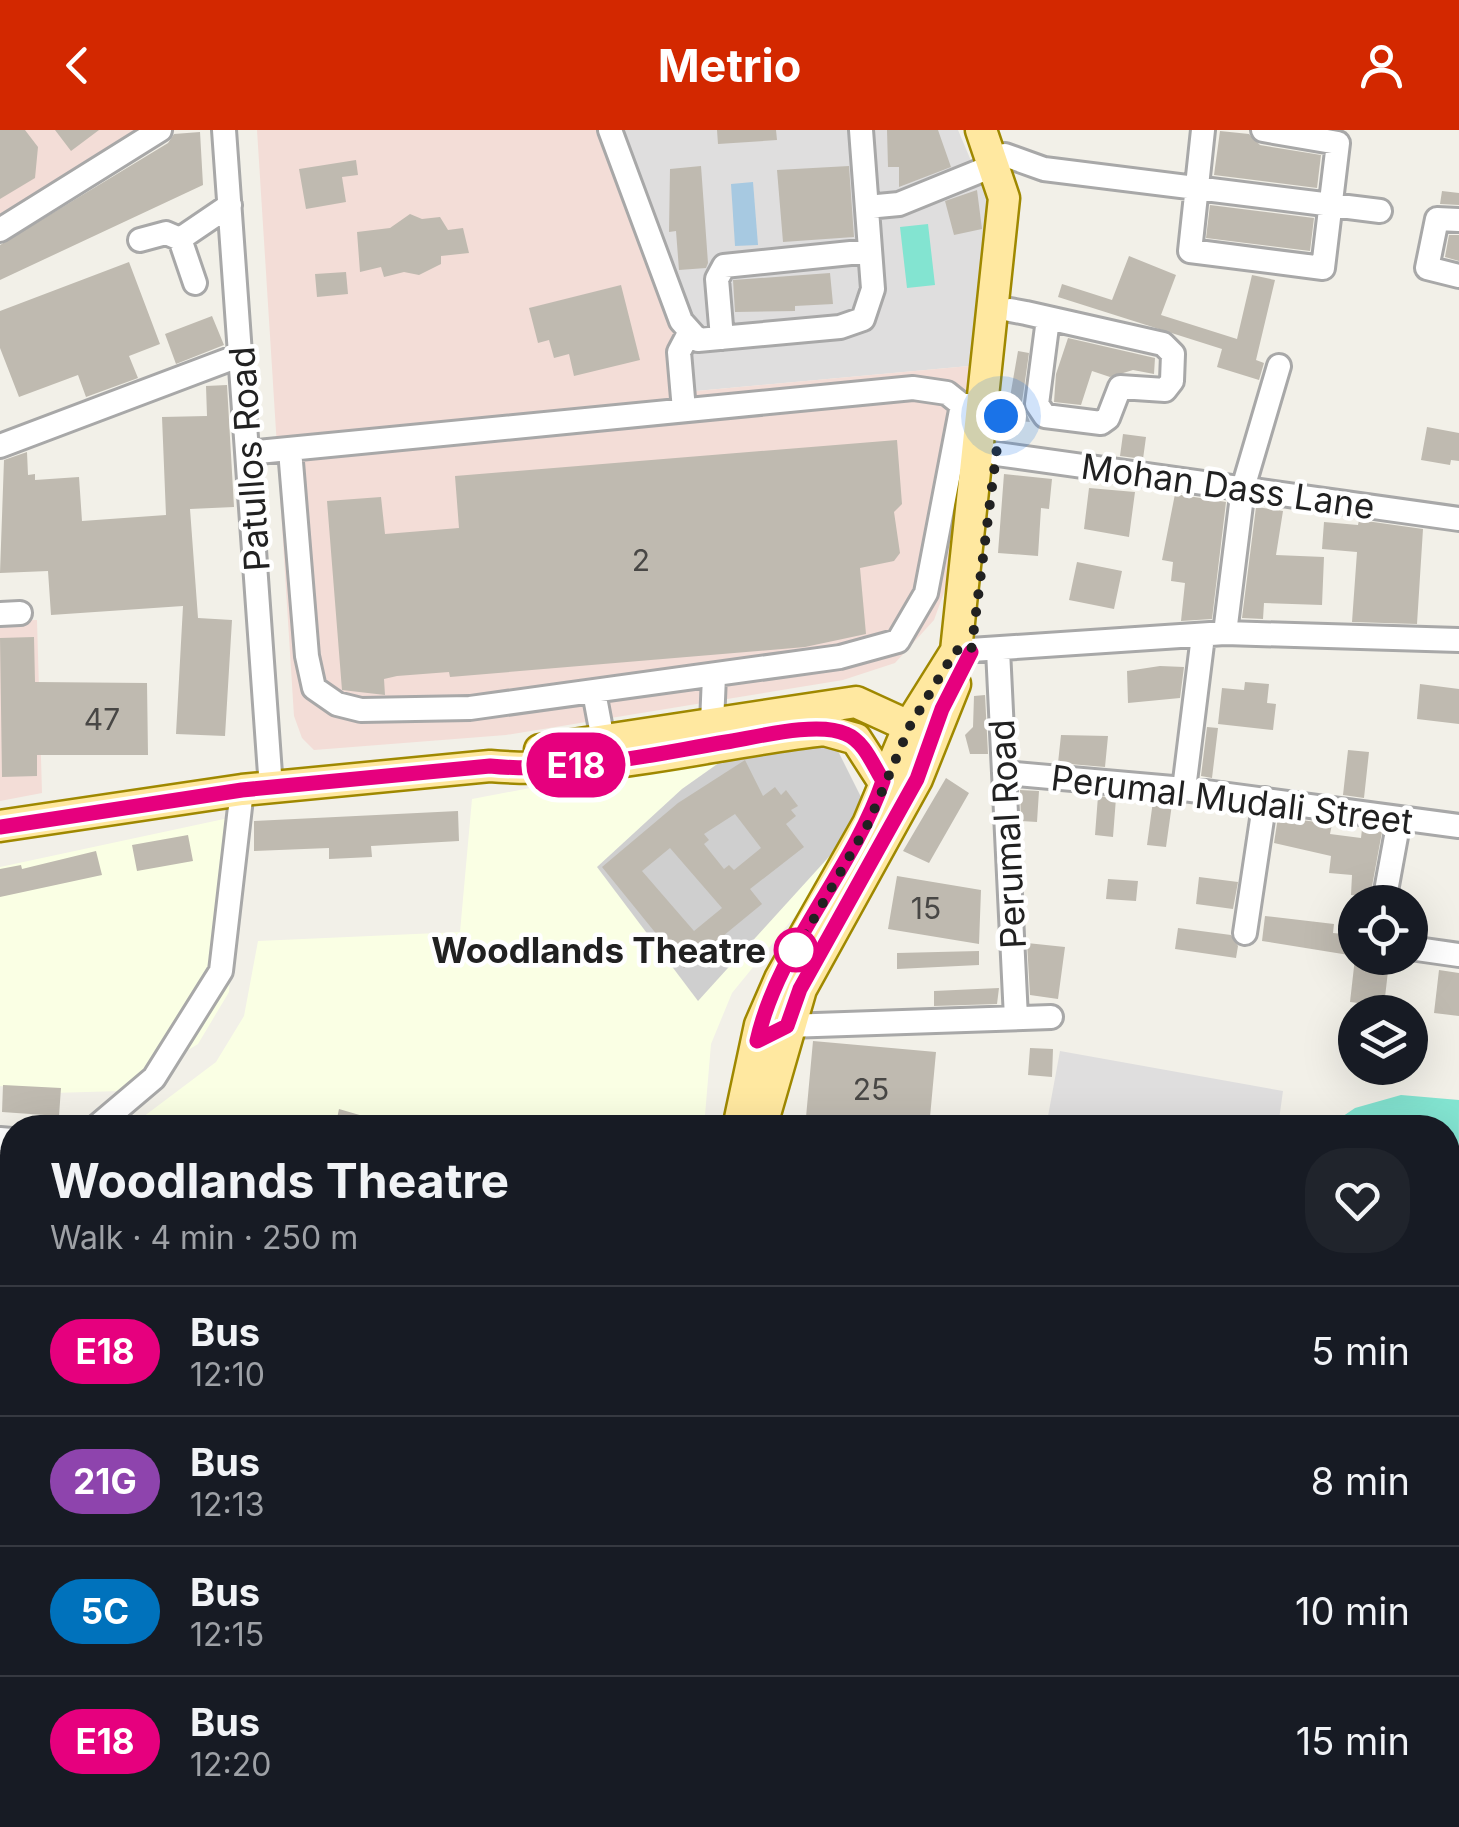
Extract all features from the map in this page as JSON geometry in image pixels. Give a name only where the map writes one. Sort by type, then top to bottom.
[{"type":"main road","points":[[741,1115],[757,1041],[780,979],[868,824],[883,781],[975,651],[997,454],[1016,210],[999,150],[981,130]]},
{"type":"main road","points":[[975,651],[973,405],[1004,198],[999,150]]},
{"type":"main road","points":[[490,766],[520,753],[856,702],[921,731]]},
{"type":"main road","points":[[0,826],[257,789],[490,766],[528,770],[587,764],[824,730],[856,739],[883,781]]},
{"type":"main road","points":[[764,1115],[800,989],[917,779],[921,731]]},
{"type":"street","points":[[0,230],[160,130]]},
{"type":"street","name":"Patullos Road","points":[[110,1115],[154,1078],[222,972],[257,789],[248,454],[224,130]]},
{"type":"street","points":[[610,130],[689,333],[698,340],[840,327],[863,319],[872,298],[862,130]]},
{"type":"street","points":[[1203,130],[1194,185],[1190,251],[1323,268],[1338,143],[1263,130]]},
{"type":"street","points":[[867,208],[899,204],[999,150],[1044,169],[1380,211]]},
{"type":"street","points":[[180,238],[230,205]]},
{"type":"street","points":[[1459,220],[1442,216],[1434,222],[1427,268],[1459,276]]},
{"type":"street","points":[[140,240],[166,233],[180,238]]},
{"type":"street","points":[[180,238],[193,278],[234,257]]},
{"type":"street","points":[[722,338],[717,279],[724,266],[870,251]]},
{"type":"street","points":[[1010,310],[1163,344],[1173,354],[1172,381],[1164,390],[1120,387],[1108,418],[1101,423],[1045,416],[1037,404],[1048,319]]},
{"type":"street","points":[[684,410],[679,352],[689,333]]},
{"type":"street","points":[[0,446],[241,355]]},
{"type":"street","points":[[1184,789],[1242,488],[1278,366]]},
{"type":"street","points":[[248,454],[913,388],[947,393],[973,405],[926,592],[898,640],[840,657],[470,708],[404,711],[337,704],[314,688],[290,450]]},
{"type":"street","name":"Mohan Dass Lane","points":[[997,454],[1459,519]]},
{"type":"street","points":[[975,651],[1214,634],[1459,640]]},
{"type":"street","name":"Perumal Road","points":[[975,651],[1004,773],[1016,1018]]},
{"type":"street","points":[[712,723],[714,676]]},
{"type":"street","points":[[594,692],[603,740]]},
{"type":"street","name":"Perumal Mudali Street","points":[[1004,773],[1184,789],[1459,826]]},
{"type":"street","points":[[1245,933],[1265,799]]},
{"type":"street","points":[[1387,885],[1399,820]]},
{"type":"street","points":[[1428,951],[1459,955]]},
{"type":"street","points":[[757,1041],[787,1026],[1050,1017]]},
{"type":"shaded area","points":[[0,130],[140,130],[0,221]]},
{"type":"shaded area","points":[[257,130],[611,130],[678,331],[686,392],[980,365],[950,576],[934,620],[895,663],[843,680],[506,735],[314,750],[302,738],[294,716]]},
{"type":"shaded area","points":[[611,130],[958,130],[991,208],[980,365],[685,392]]},
{"type":"shaded area","points":[[753,182],[758,245],[735,246],[731,184]]},
{"type":"shaded area","points":[[928,224],[935,285],[907,288],[900,227]]},
{"type":"shaded area","points":[[37,620],[42,793],[0,801],[0,621]]},
{"type":"shaded area","points":[[834,743],[863,801],[836,849],[698,1001],[597,867],[682,789],[740,748]]},
{"type":"shaded area","points":[[740,748],[682,789],[603,862],[698,1000],[836,849],[843,857],[732,993],[711,1044],[705,1115],[146,1115],[216,1062],[244,1016],[258,941],[460,932],[472,799]]},
{"type":"shaded area","points":[[238,816],[229,992],[198,1044],[121,1091],[52,1093],[0,1086],[0,867]]},
{"type":"shaded area","points":[[1060,1051],[1283,1091],[1280,1115],[1048,1115]]},
{"type":"shaded area","points":[[1401,1095],[1459,1100],[1459,1115],[1345,1115],[1355,1108]]},
{"type":"building","points":[[0,130],[25,130],[38,147],[35,178],[0,199]]},
{"type":"building","points":[[55,130],[99,130],[71,151]]},
{"type":"building","points":[[717,130],[776,130],[777,140],[718,144]]},
{"type":"building","points":[[887,130],[938,130],[951,167],[899,187],[899,167],[888,167]]},
{"type":"building","points":[[1220,131],[1249,134],[1260,145],[1321,155],[1317,188],[1214,175]]},
{"type":"building","points":[[200,132],[203,185],[0,280],[0,245],[168,143],[174,134]]},
{"type":"building","points":[[356,160],[358,175],[342,177],[346,202],[306,209],[299,169]]},
{"type":"building","points":[[701,166],[708,263],[706,268],[679,270],[676,231],[669,232],[670,169]]},
{"type":"building","points":[[849,166],[854,237],[783,242],[777,170]]},
{"type":"building","points":[[977,190],[982,229],[954,235],[945,201]]},
{"type":"building","points":[[1442,191],[1459,193],[1459,205],[1440,204]]},
{"type":"building","points":[[1210,205],[1314,218],[1310,251],[1206,238]]},
{"type":"building","points":[[410,214],[422,219],[440,217],[448,230],[463,228],[469,253],[441,256],[441,264],[419,275],[404,272],[384,277],[381,267],[360,272],[357,232],[390,228]]},
{"type":"building","points":[[1449,235],[1459,235],[1459,261],[1445,257]]},
{"type":"building","points":[[1129,256],[1176,275],[1161,315],[1237,339],[1252,275],[1275,280],[1256,360],[1264,363],[1259,380],[1217,367],[1222,349],[1058,297],[1062,284],[1112,300]]},
{"type":"building","points":[[129,262],[160,344],[129,356],[138,378],[86,397],[78,375],[19,397],[0,348],[0,311]]},
{"type":"building","points":[[346,272],[348,294],[317,297],[315,274]]},
{"type":"building","points":[[830,273],[833,304],[795,306],[795,311],[735,312],[733,280]]},
{"type":"building","points":[[621,285],[640,360],[574,376],[569,354],[554,358],[549,340],[538,343],[529,308]]},
{"type":"building","points":[[212,316],[224,345],[176,364],[165,334]]},
{"type":"building","points":[[1068,338],[1155,358],[1154,374],[1133,370],[1110,377],[1092,371],[1081,405],[1054,402],[1056,374]]},
{"type":"building","points":[[1018,351],[1029,353],[1022,402],[1030,422],[1006,420]]},
{"type":"building","points":[[227,385],[234,507],[190,509],[198,618],[232,620],[225,736],[176,734],[183,606],[51,615],[48,571],[0,573],[4,460],[27,452],[28,475],[35,474],[35,480],[79,477],[82,521],[166,515],[162,417],[207,416],[206,386]]},
{"type":"building","points":[[1427,427],[1459,433],[1459,461],[1451,460],[1450,465],[1421,460]]},
{"type":"building","points":[[1123,434],[1146,437],[1143,459],[1120,456]]},
{"type":"building","points":[[897,440],[902,504],[894,512],[900,553],[894,561],[860,568],[866,634],[805,647],[450,677],[449,672],[397,676],[384,679],[385,695],[342,690],[327,501],[381,497],[385,534],[459,528],[455,476]]},
{"type":"building","points":[[1004,474],[1052,479],[1049,509],[1041,508],[1038,556],[998,553]]},
{"type":"building","points":[[1089,488],[1135,492],[1129,537],[1084,529]]},
{"type":"building","points":[[1175,494],[1226,502],[1212,619],[1181,621],[1185,583],[1171,581],[1173,562],[1162,560]]},
{"type":"building","points":[[1256,507],[1283,511],[1276,555],[1324,557],[1322,605],[1264,603],[1263,619],[1242,618]]},
{"type":"building","points":[[1359,520],[1423,529],[1417,624],[1352,622],[1357,552],[1322,549],[1324,522],[1358,525]]},
{"type":"building","points":[[1077,562],[1122,571],[1114,609],[1069,600]]},
{"type":"building","points":[[34,637],[35,682],[147,683],[148,755],[37,755],[37,776],[2,777],[0,638]]},
{"type":"building","points":[[1184,667],[1180,698],[1128,703],[1127,671]]},
{"type":"building","points":[[1245,682],[1269,684],[1267,703],[1276,704],[1273,730],[1218,724],[1222,688],[1244,690]]},
{"type":"building","points":[[1420,684],[1459,689],[1459,724],[1417,719]]},
{"type":"building","points":[[985,695],[988,754],[970,754],[965,735],[973,727],[974,696]]},
{"type":"building","points":[[1207,727],[1218,728],[1212,778],[1201,776]]},
{"type":"building","points":[[1061,735],[1108,736],[1105,767],[1058,763]]},
{"type":"building","points":[[1348,750],[1369,752],[1364,798],[1343,795]]},
{"type":"building","points":[[745,760],[763,796],[775,787],[781,795],[786,790],[798,806],[791,810],[796,816],[786,824],[804,847],[750,889],[762,904],[684,968],[602,867],[678,803]],"holes":[[[735,814],[761,848],[734,870],[729,865],[724,869],[704,844],[709,840],[704,834]],[[670,848],[722,908],[694,931],[642,871]]]},
{"type":"building","points":[[946,778],[969,793],[929,863],[903,851]]},
{"type":"building","points":[[1020,790],[1039,791],[1037,822],[1021,821]]},
{"type":"building","points":[[1098,796],[1116,798],[1113,837],[1095,835]]},
{"type":"building","points":[[1153,801],[1172,804],[1166,847],[1147,845]]},
{"type":"building","points":[[458,811],[459,841],[371,846],[372,857],[329,859],[329,848],[254,851],[254,821]]},
{"type":"building","points":[[1278,817],[1332,824],[1330,834],[1361,838],[1362,829],[1382,832],[1372,885],[1352,885],[1352,875],[1329,873],[1331,856],[1274,843]]},
{"type":"building","points":[[188,835],[193,861],[137,871],[132,845]]},
{"type":"building","points":[[96,851],[102,875],[0,897],[0,869],[21,865],[22,869]]},
{"type":"building","points":[[897,876],[981,890],[979,944],[888,929]]},
{"type":"building","points":[[1199,877],[1238,882],[1233,909],[1196,904]]},
{"type":"building","points":[[1108,879],[1138,881],[1136,901],[1106,899]]},
{"type":"building","points":[[1265,916],[1334,924],[1338,953],[1262,941]]},
{"type":"building","points":[[1178,928],[1231,935],[1238,946],[1236,958],[1175,949]]},
{"type":"building","points":[[1027,943],[1065,947],[1058,999],[1030,995]]},
{"type":"building","points":[[979,951],[979,965],[897,969],[897,953]]},
{"type":"building","points":[[1439,970],[1459,973],[1459,1016],[1434,1013]]},
{"type":"building","points":[[1353,975],[1388,975],[1385,995],[1351,995]]},
{"type":"building","points":[[999,988],[997,1004],[934,1006],[934,991]]},
{"type":"building","points":[[813,1041],[936,1052],[930,1115],[806,1115]]},
{"type":"building","points":[[1030,1048],[1053,1049],[1052,1077],[1028,1075]]},
{"type":"building","points":[[3,1085],[61,1088],[59,1115],[2,1112]]},
{"type":"building","points":[[339,1109],[360,1115],[338,1115]]},
{"type":"bus line","name":"E18","points":[[0,827],[242,790],[490,766],[528,770],[793,732],[842,731],[856,739],[883,781],[868,824],[780,979],[757,1041],[787,1026],[800,989],[917,779],[942,709],[971,652]]},
{"type":"place","name":"Woodlands Theatre","points":[[796,950]]},
{"type":"route","points":[[796,950],[868,824],[883,781],[910,726],[956,650],[971,652],[1001,416]]}]
